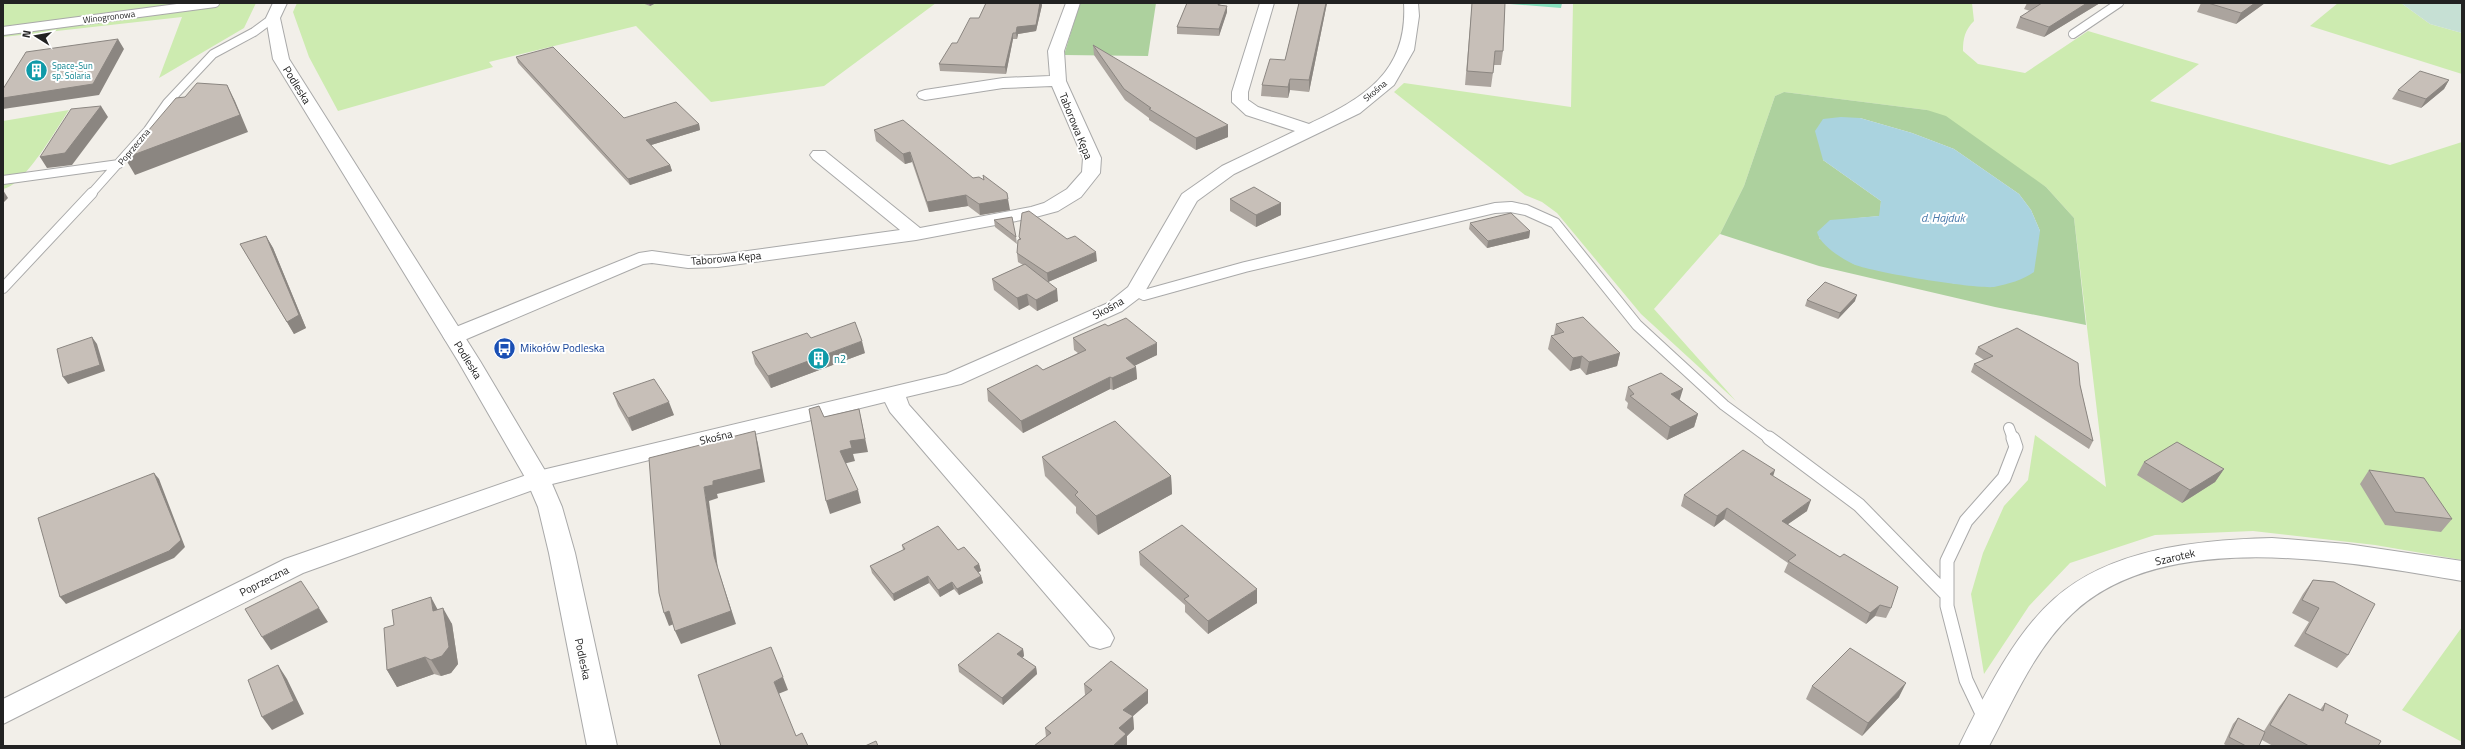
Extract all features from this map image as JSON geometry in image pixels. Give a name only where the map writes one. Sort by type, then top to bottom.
[{"type":"street","name":"Taborowa Kępa","points":[[454,336],[639,259],[652,257],[688,262],[718,261],[916,234],[1051,207],[1074,193],[1091,173],[1092,158],[1058,81],[1056,52],[1073,3]]},
{"type":"street","points":[[1267,3],[1240,92],[1240,102],[1252,111],[1312,131]]},
{"type":"street","name":"Skośna","points":[[538,479],[953,379],[1115,307],[1136,291],[1180,217],[1189,198],[1228,170],[1312,131],[1354,109],[1388,82],[1406,50],[1412,16],[1411,3]]},
{"type":"street","name":"Podleska","points":[[276,10],[281,59],[454,336],[538,479],[550,508],[562,553],[602,746]]},
{"type":"street","name":"Taborowa Kępa","points":[[925,95],[1003,83],[1058,81]]},
{"type":"street","points":[[819,155],[916,234]]},
{"type":"street","points":[[894,394],[898,407],[1100,638]]},
{"type":"street","name":"Poprzeczna","points":[[3,712],[294,566],[538,479]]},
{"type":"street","name":"Szarotek","points":[[1974,746],[2027,652],[2062,607],[2091,585],[2129,568],[2206,550],[2250,547],[2306,548],[2462,571]]},
{"type":"lane","name":"Winogronowa","points":[[3,31],[215,3]]},
{"type":"lane","points":[[2073,34],[2119,3]]},
{"type":"lane","name":"Poprzeczna","points":[[3,288],[119,164],[148,130],[167,102],[213,54],[254,32],[276,10]]},
{"type":"lane","points":[[3,180],[119,164]]},
{"type":"lane","points":[[1136,291],[1144,295],[1245,267],[1495,208],[1516,207],[1538,214],[1555,223],[1637,325],[1724,404],[1859,505],[1947,595]]},
{"type":"lane","points":[[1987,724],[1966,680],[1947,606],[1947,561],[1966,521],[2004,478],[2016,447],[2009,428]]},
{"type":"green space","points":[[3,3],[256,3],[244,28],[159,78],[182,17],[3,37]]},
{"type":"green space","points":[[297,3],[936,3],[824,86],[711,102],[636,26],[489,62],[493,67],[338,111],[309,57],[293,12]]},
{"type":"green space","points":[[1080,3],[1156,3],[1148,56],[1064,55]]},
{"type":"green space","points":[[1497,3],[1562,3],[1561,8]]},
{"type":"green space","points":[[1573,3],[1972,3],[1974,21],[1965,34],[1963,51],[1978,64],[2025,73],[2088,31],[2199,64],[2150,101],[2390,165],[2462,142],[2462,560],[2375,545],[2253,531],[2155,535],[2070,563],[2029,606],[1984,674],[1971,594],[1983,553],[2004,506],[2028,480],[2035,435],[2106,487],[2074,218],[2046,187],[1927,110],[1784,92],[1775,96],[1744,186],[1720,234],[1654,309],[1736,401],[1641,314],[1557,213],[1542,202],[1525,195],[1394,92],[1404,83],[1571,107]]},
{"type":"green space","points":[[2338,3],[2401,3],[2430,24],[2462,33],[2462,74],[2310,26]]},
{"type":"green space","points":[[2401,3],[2462,3],[2462,33],[2430,24]]},
{"type":"green space","points":[[1784,92],[1927,110],[1946,116],[2046,187],[2074,218],[2086,325],[1995,307],[1819,266],[1720,234],[1744,186],[1775,96]],"holes":[[[1860,118],[1912,133],[1954,149],[2019,194],[2031,210],[2040,231],[1957,284],[1854,264],[1819,238],[1858,218],[1880,216],[1881,201],[1823,160]]]},
{"type":"green space","points":[[69,110],[30,167],[20,178],[3,189],[3,121]]},
{"type":"green space","points":[[2462,627],[2462,742],[2402,710]]},
{"type":"water","name":"d. Hajduk","points":[[1841,117],[1860,118],[1912,133],[1954,149],[2019,194],[2031,210],[2040,231],[2034,272],[2005,285],[1983,287],[1946,283],[1863,267],[1853,264],[1832,251],[1822,242],[1817,232],[1830,220],[1879,216],[1881,201],[1823,160],[1815,131],[1823,119]]},
{"type":"building","points":[[986,3],[1040,3],[1036,25],[1017,27],[1016,33],[1013,33],[1005,67],[939,64],[952,43],[957,43],[970,18],[979,18]]},
{"type":"building","points":[[1187,3],[1219,3],[1218,5],[1227,6],[1219,29],[1177,27]]},
{"type":"building","points":[[1299,3],[1326,3],[1309,80],[1290,79],[1288,87],[1262,85],[1270,59],[1285,60]]},
{"type":"building","points":[[1472,3],[1505,3],[1503,51],[1495,51],[1493,73],[1467,71]]},
{"type":"building","points":[[2042,3],[2087,3],[2049,27],[2020,17]]},
{"type":"building","points":[[2208,3],[2255,3],[2241,13]]},
{"type":"building","points":[[118,39],[93,84],[3,98],[3,89],[26,52]]},
{"type":"building","points":[[1093,45],[1228,125],[1196,138],[1149,109],[1151,108],[1124,89]]},
{"type":"building","points":[[553,47],[624,118],[676,102],[699,124],[646,140],[670,165],[628,179],[516,57]]},
{"type":"building","points":[[2420,71],[2449,80],[2426,99],[2398,90]]},
{"type":"building","points":[[197,83],[227,85],[240,115],[125,158],[176,98],[185,97]]},
{"type":"building","points":[[101,106],[65,153],[40,157],[71,109]]},
{"type":"building","points":[[903,120],[973,178],[979,177],[984,180],[983,175],[1007,193],[1008,199],[979,204],[966,195],[927,202],[910,152],[903,154],[874,130]]},
{"type":"building","points":[[1254,187],[1281,203],[1256,215],[1230,199]]},
{"type":"building","points":[[1029,211],[1067,239],[1075,236],[1096,252],[1047,273],[1017,253],[1018,240],[1021,239],[1019,237],[1022,213]]},
{"type":"building","points":[[1511,213],[1530,231],[1488,241],[1470,223]]},
{"type":"building","points":[[1012,217],[1016,237],[994,220]]},
{"type":"building","points":[[266,236],[299,315],[287,322],[240,244]]},
{"type":"building","points":[[1025,264],[1057,289],[1036,300],[1027,294],[1017,298],[992,279]]},
{"type":"building","points":[[1825,282],[1857,295],[1840,313],[1807,300]]},
{"type":"building","points":[[1583,317],[1620,353],[1589,362],[1582,356],[1573,358],[1551,336],[1564,332],[1556,324]]},
{"type":"building","points":[[1126,318],[1157,343],[1126,358],[1136,367],[1112,378],[1110,377],[1021,421],[987,389],[1037,365],[1043,370],[1086,350],[1073,338],[1105,324],[1108,326]]},
{"type":"building","points":[[855,322],[862,341],[768,376],[752,352],[807,333],[811,338]]},
{"type":"building","points":[[2017,328],[2078,363],[2080,385],[2093,441],[1974,364],[1993,356],[1978,347]]},
{"type":"building","points":[[92,337],[100,365],[63,377],[57,349]]},
{"type":"building","points":[[1661,373],[1683,389],[1671,394],[1698,414],[1670,427],[1630,396],[1634,394],[1628,387]]},
{"type":"building","points":[[654,379],[669,402],[628,418],[613,393]]},
{"type":"building","points":[[819,406],[824,417],[859,409],[865,439],[850,441],[852,448],[840,451],[858,490],[826,501],[809,409]]},
{"type":"building","points":[[1115,421],[1171,476],[1096,516],[1075,495],[1078,492],[1042,457]]},
{"type":"building","points":[[755,431],[761,469],[713,481],[713,485],[704,487],[714,556],[731,611],[675,631],[669,611],[664,613],[659,593],[649,458]]},
{"type":"building","points":[[2177,442],[2224,469],[2190,490],[2144,462]]},
{"type":"building","points":[[1743,450],[1775,470],[1770,474],[1811,500],[1782,521],[1840,557],[1844,554],[1898,587],[1891,608],[1880,605],[1870,613],[1788,561],[1796,555],[1727,508],[1717,516],[1684,495]]},
{"type":"building","points":[[2369,470],[2424,478],[2452,519],[2395,512]]},
{"type":"building","points":[[154,473],[181,540],[169,551],[60,597],[38,518]]},
{"type":"building","points":[[1182,525],[1257,589],[1208,621],[1184,599],[1189,596],[1139,552]]},
{"type":"building","points":[[938,526],[958,550],[964,547],[979,564],[974,567],[981,576],[957,589],[952,582],[938,590],[928,576],[893,594],[870,566],[905,549],[902,545]]},
{"type":"building","points":[[2313,580],[2334,582],[2375,604],[2348,655],[2305,633],[2319,608],[2302,600]]},
{"type":"building","points":[[301,581],[319,608],[262,637],[245,609]]},
{"type":"building","points":[[431,597],[433,611],[443,608],[449,647],[442,656],[431,660],[425,657],[387,670],[384,628],[394,625],[392,610]]},
{"type":"building","points":[[998,633],[1023,649],[1017,654],[1036,667],[1002,698],[958,665]]},
{"type":"building","points":[[771,647],[783,677],[774,682],[796,736],[802,733],[808,746],[721,746],[698,675]]},
{"type":"building","points":[[1850,648],[1906,683],[1868,723],[1812,686]]},
{"type":"building","points":[[1111,661],[1148,690],[1123,710],[1133,716],[1119,728],[1126,734],[1113,746],[1034,746],[1051,733],[1045,728],[1092,690],[1084,684]]},
{"type":"building","points":[[278,665],[294,701],[262,717],[248,680]]},
{"type":"building","points":[[2289,694],[2323,711],[2325,703],[2348,715],[2345,723],[2381,741],[2378,746],[2309,746],[2270,725]]},
{"type":"building","points":[[2238,718],[2265,732],[2259,746],[2246,746],[2229,737]]},
{"type":"building","points":[[876,741],[878,746],[865,746]]},
{"type":"place","name":"Space-Sun sp. Solaria","points":[[37,71]]},
{"type":"place","name":"Mikołów Podleska","points":[[505,348]]},
{"type":"place","name":"n2","points":[[818,359]]}]
